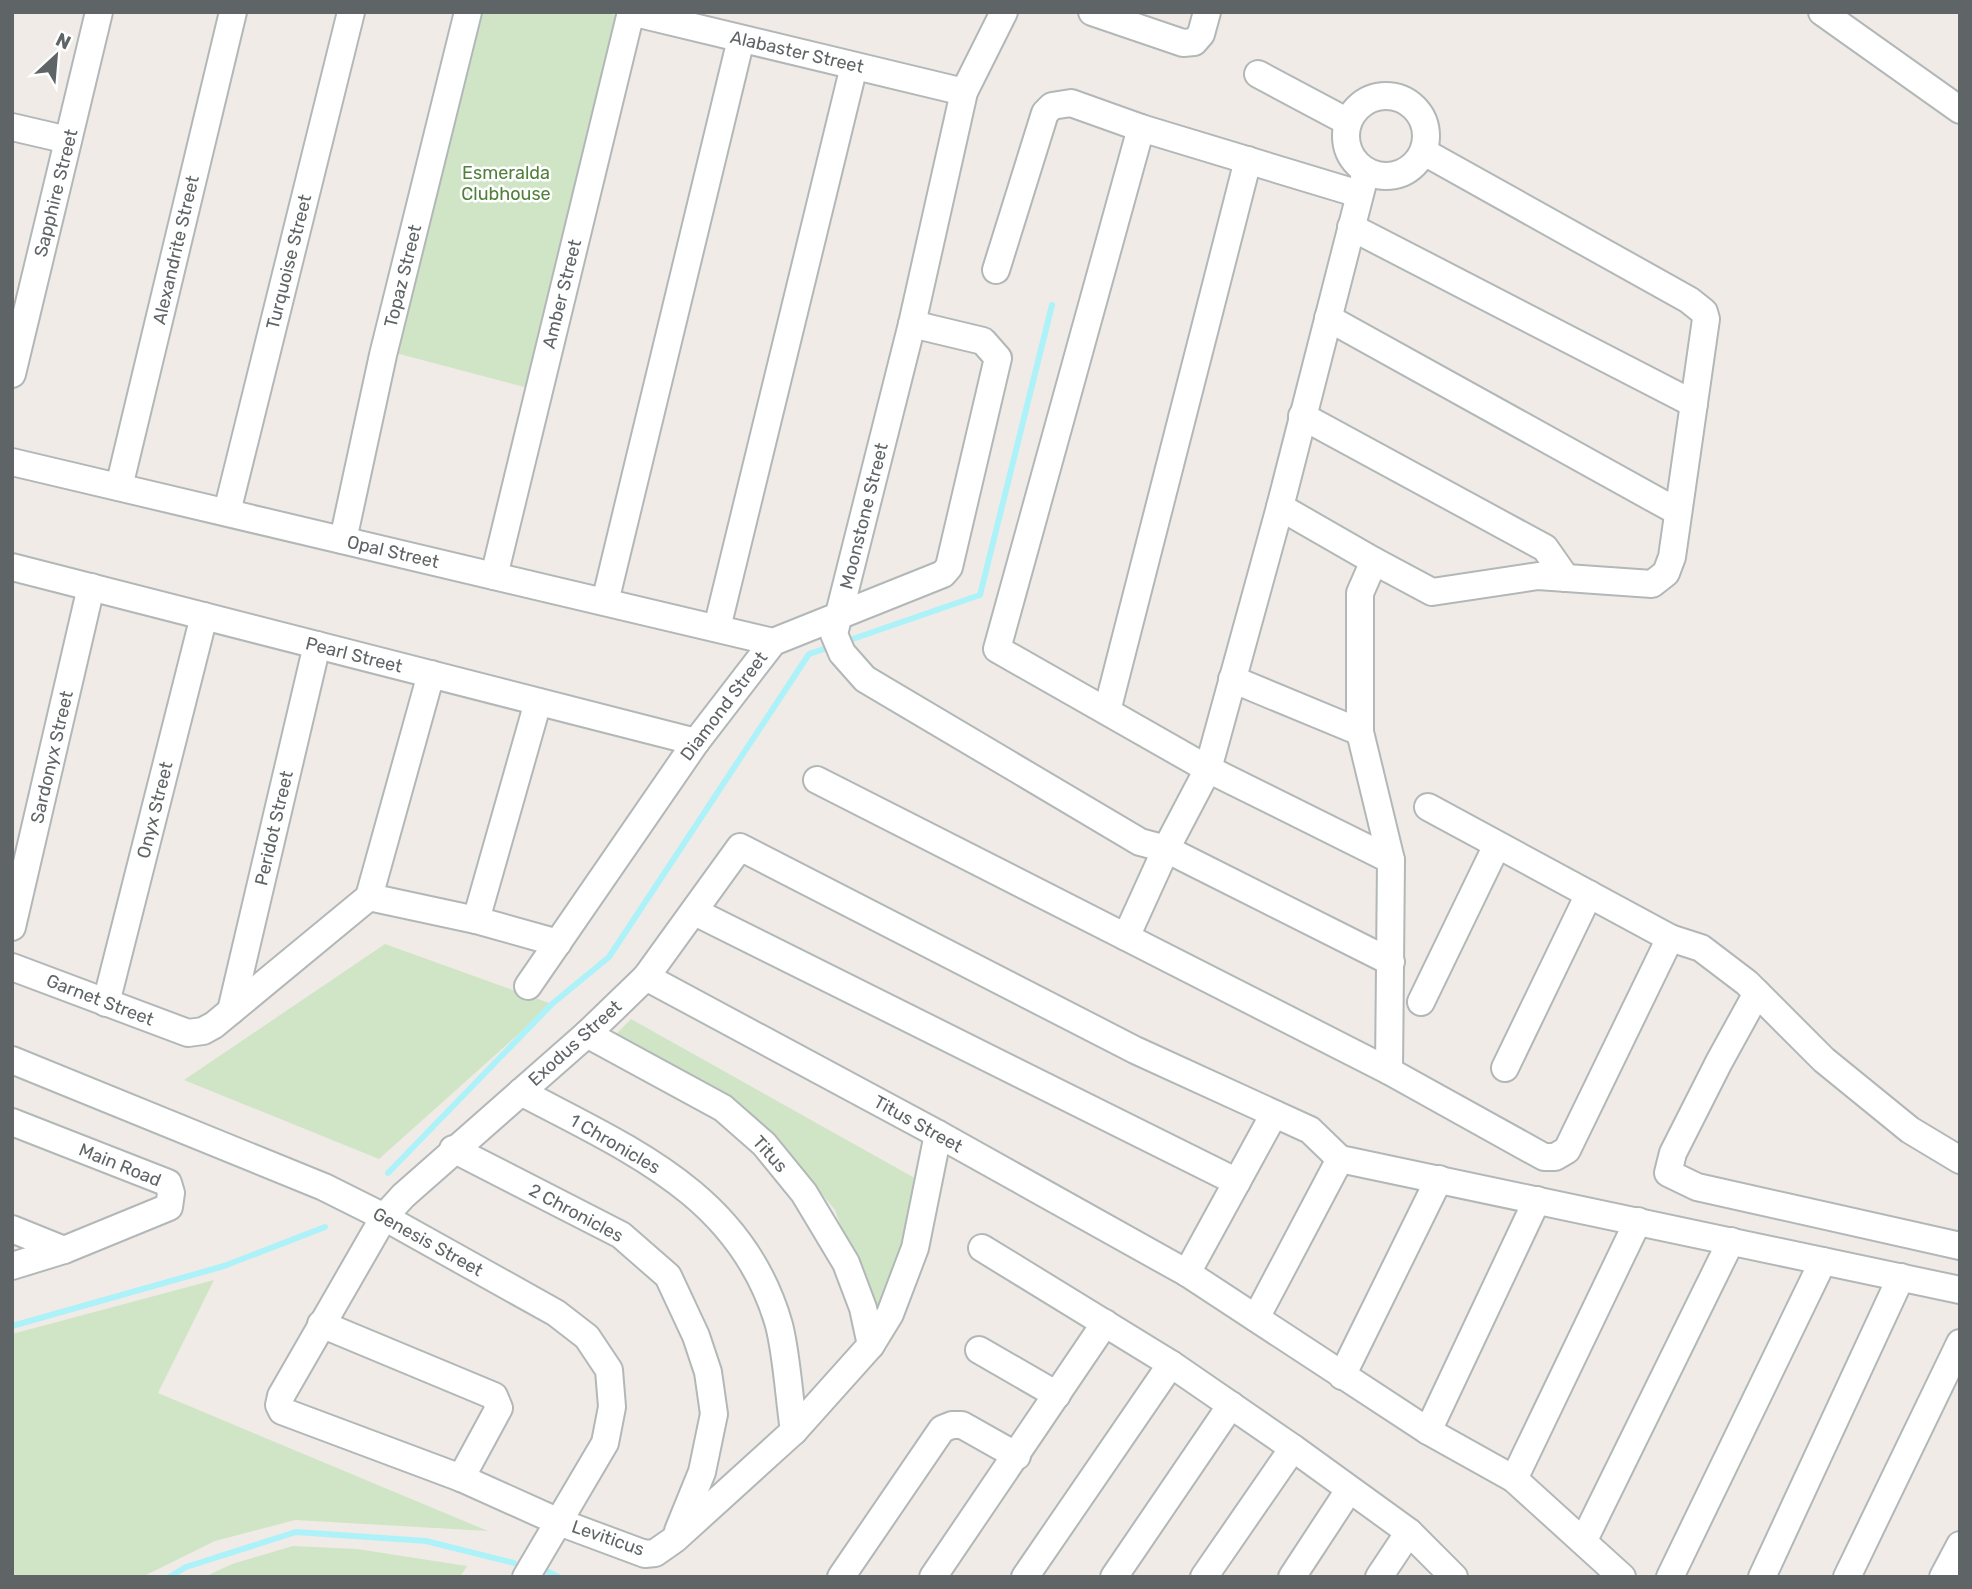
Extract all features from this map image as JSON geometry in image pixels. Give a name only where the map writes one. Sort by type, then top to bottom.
[{"type":"street","name":"Sapphire Street","points":[[12,374],[99,12]]},
{"type":"street","name":"Alexandrite Street","points":[[119,487],[233,12]]},
{"type":"street","name":"Turquoise Street","points":[[227,512],[351,12]]},
{"type":"street","name":"Topaz Street","points":[[343,540],[383,355],[468,12]]},
{"type":"street","name":"Alabaster Street","points":[[631,12],[964,92]]},
{"type":"street","name":"Amber Street","points":[[494,576],[631,12]]},
{"type":"street","name":"Moonstone Street","points":[[1003,12],[964,92],[912,324],[834,634],[842,653],[864,679],[1126,835],[1166,849],[1391,962]]},
{"type":"street","points":[[1822,12],[1960,110]]},
{"type":"street","points":[[1099,13],[1183,43],[1195,42],[1204,23]]},
{"type":"street","points":[[605,602],[741,39]]},
{"type":"street","points":[[717,628],[854,66]]},
{"type":"street","points":[[1258,74],[1348,122]]},
{"type":"street","points":[[996,270],[1045,113],[1052,106],[1071,103],[1141,128],[1248,160],[1362,182],[1409,170],[1424,152],[1427,134],[1422,117],[1409,103],[1392,96],[1374,98],[1358,107],[1348,122],[1346,141],[1362,182],[1280,507],[1208,769],[1166,849],[1126,937]]},
{"type":"street","points":[[12,127],[68,140]]},
{"type":"street","points":[[1141,128],[997,649],[1208,769],[1391,860]]},
{"type":"street","points":[[1280,507],[1432,592],[1538,576],[1652,584],[1666,573],[1672,557],[1706,319],[1704,312],[1689,300],[1424,152]]},
{"type":"street","points":[[1107,711],[1248,160]]},
{"type":"street","points":[[1351,227],[1694,404]]},
{"type":"street","points":[[1328,318],[1678,512]]},
{"type":"street","name":"Diamond Street","points":[[528,986],[696,742],[773,642],[943,574],[949,567],[998,358],[982,341],[912,324]]},
{"type":"street","points":[[1303,416],[1545,548],[1566,578]]},
{"type":"street","name":"Opal Street","points":[[12,462],[773,642]]},
{"type":"street","points":[[1374,561],[1360,593],[1360,732],[1391,860],[1389,1071]]},
{"type":"street","name":"Pearl Street","points":[[12,567],[696,742]]},
{"type":"street","name":"Sardonyx Street","points":[[12,928],[91,587]]},
{"type":"street","name":"Onyx Street","points":[[106,1003],[204,616]]},
{"type":"street","name":"Peridot Street","points":[[231,1011],[317,645]]},
{"type":"street","points":[[231,1011],[369,897],[431,674]]},
{"type":"street","points":[[1232,679],[1360,732]]},
{"type":"street","points":[[476,920],[538,702]]},
{"type":"street","points":[[817,780],[1389,1071],[1544,1157],[1555,1157],[1567,1150],[1670,938]]},
{"type":"street","points":[[1428,807],[1670,938],[1701,948],[1747,983],[1835,1068],[1910,1130],[1960,1160]]},
{"type":"street","points":[[1421,1002],[1497,845]]},
{"type":"street","name":"Exodus Street","points":[[384,1217],[453,1149],[587,1034],[646,977],[740,847],[1135,1051],[1274,1114]]},
{"type":"street","points":[[1505,1068],[1589,894]]},
{"type":"street","points":[[369,897],[476,920],[558,943]]},
{"type":"street","points":[[695,912],[1237,1182]]},
{"type":"street","name":"Garnet Street","points":[[12,967],[188,1033],[202,1031],[231,1011]]},
{"type":"street","name":"Titus Street","points":[[646,977],[1187,1273],[1428,1431],[1514,1479],[1622,1577]]},
{"type":"street","points":[[1757,993],[1673,1153],[1668,1172],[1697,1187],[1960,1246]]},
{"type":"street","name":"Titus","points":[[587,1034],[723,1108],[764,1144],[804,1193],[846,1263],[863,1308],[871,1345]]},
{"type":"street","name":"Genesis Street","points":[[12,1060],[324,1187],[384,1217],[556,1313],[587,1337],[609,1370],[612,1407],[605,1443],[526,1577]]},
{"type":"street","name":"1 Chronicles","points":[[521,1092],[656,1164],[706,1205],[730,1231],[753,1263],[768,1294],[779,1327],[794,1431]]},
{"type":"street","points":[[1187,1273],[1274,1114],[1310,1130],[1340,1158],[1960,1290]]},
{"type":"street","name":"Main Road","points":[[12,1122],[168,1183],[171,1193],[169,1206],[64,1250],[12,1266]]},
{"type":"street","name":"Leviticus","points":[[384,1217],[281,1396],[279,1405],[282,1411],[461,1478],[559,1522],[645,1553],[655,1553],[675,1539],[794,1431],[871,1345],[890,1314],[915,1248],[938,1135]]},
{"type":"street","name":"2 Chronicles","points":[[453,1149],[621,1235],[668,1276],[696,1336],[708,1372],[714,1414],[702,1472],[675,1539]]},
{"type":"street","points":[[1256,1318],[1340,1158]]},
{"type":"street","points":[[1342,1376],[1439,1179]]},
{"type":"street","points":[[1428,1431],[1537,1200]]},
{"type":"street","points":[[1514,1479],[1638,1222]]},
{"type":"street","points":[[12,1229],[64,1250]]},
{"type":"street","points":[[1584,1540],[1731,1241]]},
{"type":"street","points":[[982,1248],[1171,1364],[1293,1448],[1409,1532],[1454,1577]]},
{"type":"street","points":[[1670,1577],[1823,1261]]},
{"type":"street","points":[[1762,1577],[1901,1277]]},
{"type":"street","points":[[933,1577],[1105,1323]]},
{"type":"street","points":[[321,1324],[494,1396],[499,1408],[461,1478]]},
{"type":"street","points":[[1847,1577],[1960,1343]]},
{"type":"street","points":[[979,1350],[1057,1395]]},
{"type":"street","points":[[1025,1577],[1171,1364]]},
{"type":"street","points":[[1114,1577],[1231,1405]]},
{"type":"street","points":[[841,1577],[943,1429],[962,1425],[1017,1456]]},
{"type":"street","points":[[1204,1577],[1293,1448]]},
{"type":"street","points":[[1292,1577],[1349,1490]]},
{"type":"street","points":[[1380,1577],[1409,1532]]},
{"type":"street","points":[[1942,1577],[1960,1545]]},
{"type":"green space","name":"Esmeralda Clubhouse","points":[[473,12],[602,12],[624,17],[532,389],[388,351]]},
{"type":"green space","points":[[385,944],[552,1004],[379,1159],[184,1080]]},
{"type":"green space","points":[[631,1019],[920,1181],[903,1251],[879,1308],[855,1266],[835,1210],[798,1165],[726,1103],[613,1037]]},
{"type":"green space","points":[[214,1280],[158,1393],[488,1531],[295,1520],[215,1541],[142,1577],[12,1577],[12,1334]]},
{"type":"green space","points":[[293,1546],[357,1549],[467,1566],[460,1577],[204,1577],[232,1564]]},
{"type":"waterway","points":[[844,642],[980,595],[1052,305]]},
{"type":"waterway","points":[[388,1173],[552,1004],[609,957],[809,654],[833,646]]},
{"type":"waterway","points":[[12,1326],[224,1266],[325,1227]]},
{"type":"waterway","points":[[169,1577],[186,1567],[296,1532],[426,1541],[514,1563]]},
{"type":"waterway","points":[[546,1571],[559,1577]]}]
